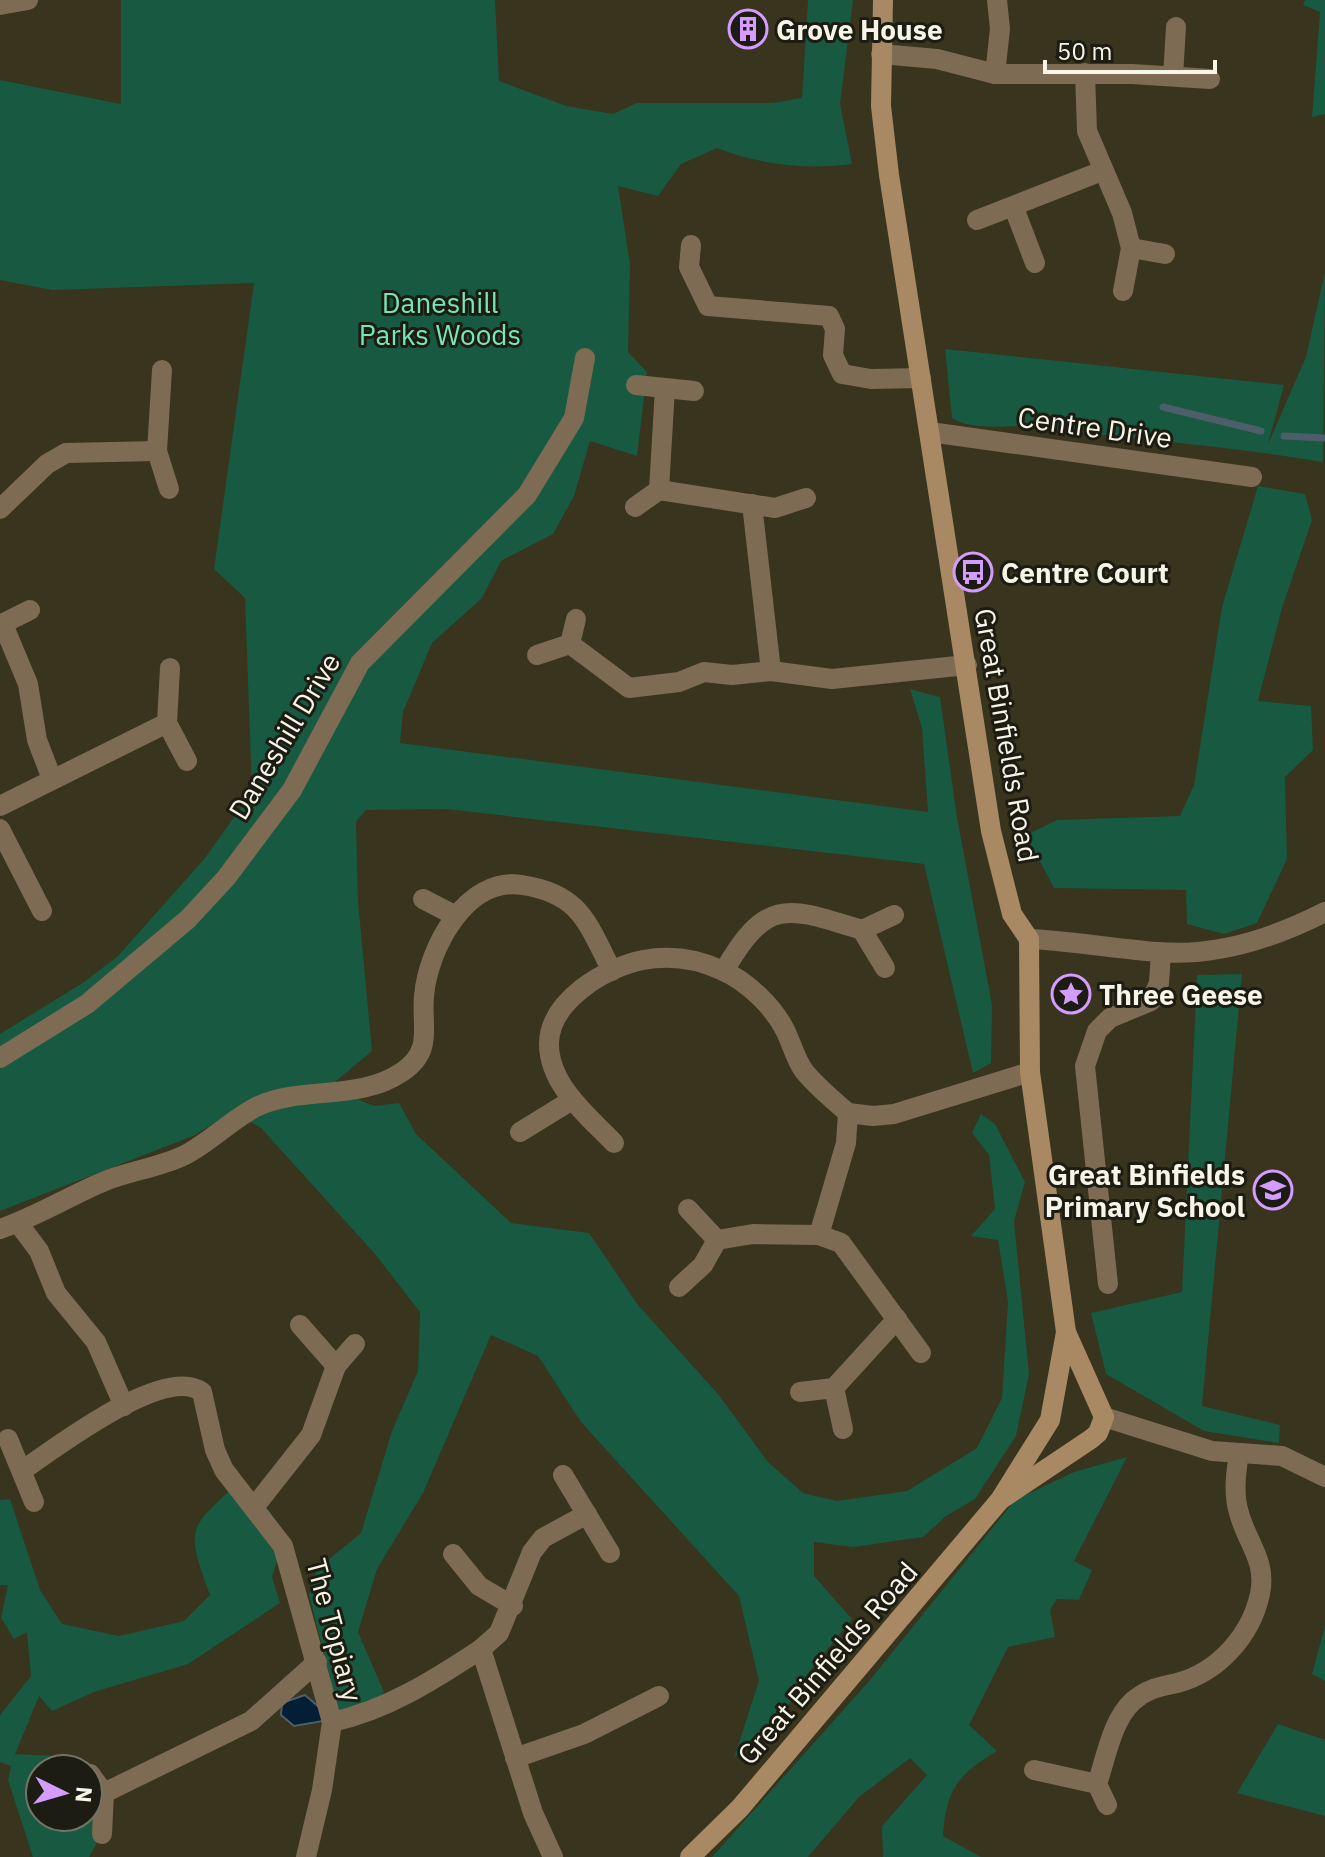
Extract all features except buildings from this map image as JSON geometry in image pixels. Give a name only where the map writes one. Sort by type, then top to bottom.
[{"type":"street","points":[[0,5],[28,0]]},
{"type":"street","name":"Great Binfields Road","points":[[883,0],[881,106],[889,175],[991,831],[1012,914],[1029,939],[1030,1072],[1066,1332],[1092,1393],[1101,1403],[1096,1430],[1000,1500]]},
{"type":"street","points":[[995,74],[1000,29],[997,0]]},
{"type":"street","points":[[1173,76],[1176,27]]},
{"type":"street","points":[[881,54],[937,59],[995,74],[1085,73],[1210,79]]},
{"type":"street","points":[[1085,73],[1087,131],[1122,213],[1131,248],[1123,291]]},
{"type":"street","points":[[977,220],[1102,171]]},
{"type":"street","points":[[1014,208],[1035,263]]},
{"type":"street","points":[[691,245],[689,267],[708,306],[829,316],[835,329],[833,355],[842,374],[871,379],[921,378]]},
{"type":"street","points":[[1131,248],[1165,254]]},
{"type":"street","name":"Daneshill Drive","points":[[0,1058],[87,1004],[188,919],[226,878],[292,790],[360,663],[527,495],[574,418],[585,358]]},
{"type":"street","points":[[162,370],[157,451],[169,489]]},
{"type":"street","points":[[636,385],[694,391]]},
{"type":"street","points":[[659,490],[665,388]]},
{"type":"street","name":"Centre Drive","points":[[930,432],[1252,477]]},
{"type":"street","points":[[0,509],[47,464],[66,453],[157,451]]},
{"type":"street","points":[[635,507],[659,490],[775,508],[806,498]]},
{"type":"street","points":[[752,504],[771,671]]},
{"type":"street","points":[[30,610],[1,624],[28,684],[34,728],[52,779]]},
{"type":"street","points":[[570,644],[576,619]]},
{"type":"street","points":[[570,644],[629,688],[679,682],[704,672],[732,675],[771,671],[832,679],[967,665]]},
{"type":"street","points":[[537,655],[570,644]]},
{"type":"street","points":[[170,668],[167,723],[187,761]]},
{"type":"street","points":[[0,806],[167,723]]},
{"type":"street","points":[[0,829],[42,911]]},
{"type":"street","points":[[124,1406],[96,1342],[56,1293],[39,1251],[9,1226],[107,1180],[181,1157],[255,1108],[278,1100],[360,1089],[398,1075],[420,1053],[427,1027],[424,997],[429,972],[454,915],[483,892],[519,884],[554,893],[577,907],[612,971]]},
{"type":"street","points":[[423,899],[454,915]]},
{"type":"street","points":[[724,971],[740,943],[761,920],[780,913],[802,911],[862,930],[885,968]]},
{"type":"street","points":[[1029,939],[1161,953],[1224,949],[1292,929],[1325,912]]},
{"type":"street","points":[[862,930],[894,915]]},
{"type":"street","points":[[1108,1284],[1085,1066],[1097,1031],[1110,1018],[1151,1001],[1159,983],[1161,953]]},
{"type":"street","points":[[614,1143],[572,1100],[553,1066],[549,1043],[555,1017],[579,992],[612,971],[643,960],[679,958],[724,971],[771,1008],[802,1068],[848,1113],[873,1116],[894,1114],[1030,1072]]},
{"type":"street","points":[[520,1132],[572,1100]]},
{"type":"street","points":[[819,1235],[846,1143],[848,1113]]},
{"type":"street","points":[[688,1209],[717,1240]]},
{"type":"street","points":[[717,1240],[753,1234],[819,1235],[841,1243],[921,1353]]},
{"type":"street","points":[[679,1287],[703,1265],[717,1240]]},
{"type":"street","points":[[800,1392],[834,1388],[897,1319]]},
{"type":"street","points":[[300,1325],[336,1366]]},
{"type":"street","name":"Great Binfields Road","points":[[690,1857],[740,1808],[1000,1500],[1050,1420],[1066,1332]]},
{"type":"street","points":[[255,1506],[311,1435],[336,1366],[355,1344]]},
{"type":"street","name":"The Topiary","points":[[23,1470],[145,1395],[180,1385],[193,1385],[202,1392],[215,1450],[224,1470],[255,1506],[283,1546],[332,1722],[365,1715],[392,1703],[481,1649],[499,1633],[513,1606],[532,1552],[543,1538],[587,1514]]},
{"type":"street","points":[[834,1388],[843,1429]]},
{"type":"street","points":[[1056,1399],[1076,1389],[1092,1393]]},
{"type":"street","points":[[1050,1420],[1059,1436],[1067,1441],[1096,1430],[1139,1427],[1212,1451],[1282,1456],[1325,1477]]},
{"type":"street","points":[[8,1439],[34,1502]]},
{"type":"street","points":[[1107,1805],[1097,1784],[1118,1723],[1131,1702],[1151,1687],[1199,1675],[1245,1636],[1255,1613],[1262,1568],[1239,1514],[1235,1489],[1239,1453]]},
{"type":"street","points":[[563,1475],[610,1553]]},
{"type":"street","points":[[453,1554],[479,1586],[513,1606]]},
{"type":"street","points":[[481,1649],[533,1813],[553,1857]]},
{"type":"street","points":[[104,1793],[251,1721],[317,1662]]},
{"type":"street","points":[[515,1758],[584,1734],[659,1696]]},
{"type":"street","points":[[306,1857],[322,1790],[332,1722]]},
{"type":"street","points":[[1034,1770],[1097,1784]]},
{"type":"green space","name":"Daneshill Parks Woods","points":[[121,0],[495,0],[499,81],[566,106],[613,114],[637,103],[774,103],[802,98],[808,0],[853,0],[840,104],[852,164],[784,165],[750,159],[717,148],[681,164],[658,196],[618,186],[630,264],[628,352],[647,372],[637,456],[590,441],[574,496],[553,534],[501,561],[482,598],[432,643],[403,712],[400,743],[928,812],[922,728],[910,689],[940,697],[957,817],[992,1005],[991,1063],[973,1073],[924,864],[446,809],[366,810],[356,822],[358,901],[372,1051],[329,1087],[374,1106],[399,1103],[416,1134],[511,1223],[589,1233],[638,1305],[718,1394],[768,1462],[803,1493],[837,1501],[907,1491],[977,1448],[1002,1398],[1008,1302],[998,1240],[971,1236],[995,1209],[989,1155],[972,1133],[981,1114],[995,1124],[1025,1182],[1014,1221],[1029,1374],[1016,1436],[975,1499],[946,1516],[923,1537],[853,1547],[814,1542],[814,1576],[852,1619],[809,1672],[785,1711],[734,1758],[759,1681],[739,1596],[581,1422],[538,1356],[491,1335],[423,1493],[377,1569],[358,1632],[384,1692],[365,1715],[339,1713],[309,1595],[317,1569],[361,1533],[392,1431],[418,1371],[420,1312],[375,1254],[261,1128],[233,1112],[193,1136],[0,1211],[0,1034],[84,982],[118,956],[205,858],[252,792],[245,598],[214,569],[254,283],[52,290],[0,280],[0,80],[121,104]]},
{"type":"green space","points":[[1305,0],[1325,0],[1325,114],[1312,117],[1320,12],[1303,5]]},
{"type":"green space","points":[[1325,272],[1323,462],[1030,427],[970,425],[952,418],[945,349],[1284,385],[1268,444],[1306,357]]},
{"type":"green space","points":[[1258,486],[1305,494],[1312,520],[1282,608],[1258,701],[1311,706],[1313,750],[1285,777],[1287,859],[1257,923],[1224,934],[1187,924],[1186,890],[1054,888],[1026,835],[1057,820],[1180,816],[1194,785],[1222,607]]},
{"type":"green space","points":[[1242,974],[1202,1406],[1280,1425],[1279,1443],[1204,1431],[1106,1374],[1091,1313],[1182,1292],[1197,975]]},
{"type":"green space","points":[[1127,1457],[1074,1561],[1092,1570],[1079,1600],[1057,1599],[1050,1610],[1055,1637],[1008,1647],[969,1725],[997,1751],[972,1768],[956,1785],[947,1807],[943,1836],[981,1857],[883,1857],[882,1826],[927,1775],[910,1758],[859,1797],[808,1857],[712,1857],[870,1680],[1015,1500],[1074,1472]]},
{"type":"green space","points":[[241,1480],[271,1513],[279,1554],[272,1577],[280,1603],[188,1664],[94,1692],[52,1711],[39,1696],[15,1754],[24,1754],[24,1829],[8,1780],[11,1766],[0,1762],[0,1715],[31,1676],[27,1632],[14,1639],[1,1618],[8,1585],[0,1585],[0,1500],[10,1499],[40,1590],[62,1624],[119,1636],[184,1621],[210,1595],[195,1541],[201,1519]]},
{"type":"green space","points":[[1325,1626],[1325,1681],[1312,1674]]},
{"type":"green space","points":[[1278,1724],[1325,1740],[1325,1816],[1237,1793]]},
{"type":"green space","points":[[25,1833],[102,1833],[89,1857],[33,1857]]},
{"type":"water","points":[[305,1695],[320,1708],[323,1721],[294,1726],[281,1715],[282,1703]]},
{"type":"waterway","points":[[1163,407],[1261,431]]},
{"type":"waterway","points":[[1284,436],[1324,438]]},
{"type":"place","name":"Grove House","points":[[748,29]]},
{"type":"place","name":"Centre Court","points":[[973,572]]},
{"type":"place","name":"Three Geese","points":[[1071,994]]},
{"type":"place","name":"Great Binfields Primary School","points":[[1273,1190]]}]
